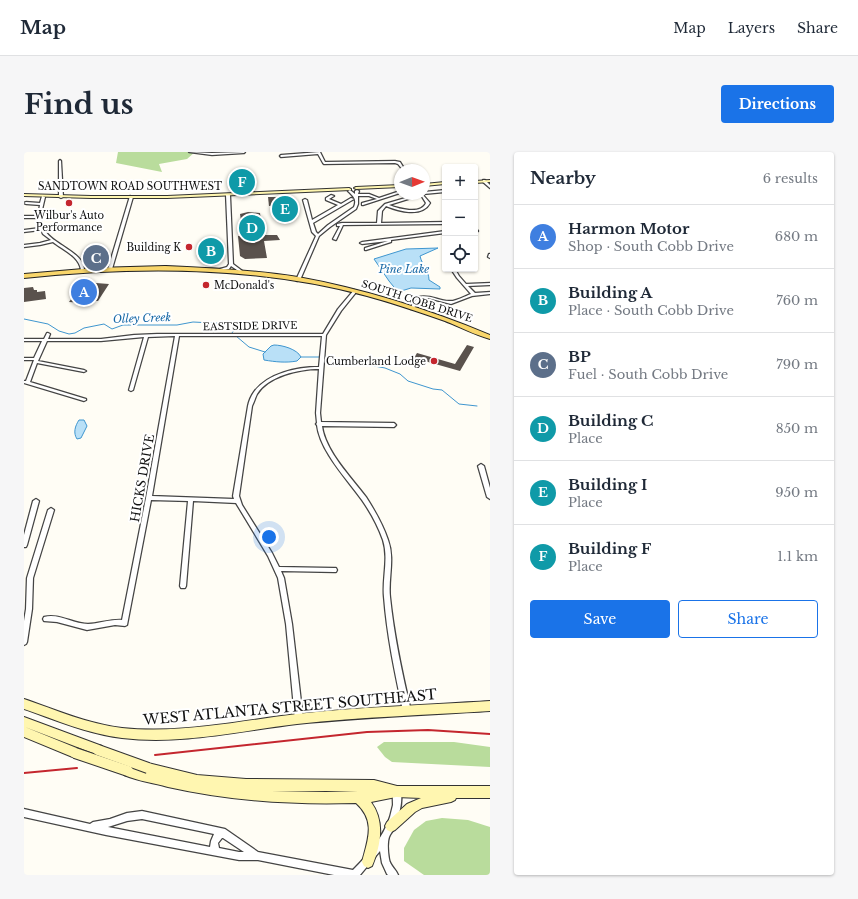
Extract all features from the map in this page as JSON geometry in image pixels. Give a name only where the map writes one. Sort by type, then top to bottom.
[{"type":"main road","name":"SOUTH COBB DRIVE","points":[[24,276],[83,270],[162,268],[241,272],[298,280],[355,291],[412,308],[490,337]]},
{"type":"street","points":[[190,152],[212,154],[244,152]]},
{"type":"street","points":[[281,156],[319,152],[324,163],[395,162],[399,164]]},
{"type":"street","points":[[60,161],[61,197]]},
{"type":"street","points":[[484,181],[490,187]]},
{"type":"street","points":[[478,182],[490,181]]},
{"type":"street","points":[[430,184],[442,183]]},
{"type":"street","points":[[357,193],[372,188],[394,186]]},
{"type":"street","points":[[349,190],[378,198]]},
{"type":"street","name":"SANDTOWN ROAD SOUTHWEST","points":[[24,196],[131,197],[332,193],[349,190],[357,193]]},
{"type":"street","points":[[430,193],[442,191]]},
{"type":"street","points":[[332,193],[327,197],[327,199],[340,205]]},
{"type":"street","points":[[298,280],[318,236],[355,208],[358,203],[357,193]]},
{"type":"street","points":[[363,204],[394,193]]},
{"type":"street","points":[[221,270],[228,268],[231,264],[228,195]]},
{"type":"street","points":[[389,195],[394,197]]},
{"type":"street","points":[[43,197],[40,217],[42,229],[52,241],[79,260],[82,264],[83,270]]},
{"type":"street","points":[[110,269],[131,197]]},
{"type":"street","points":[[312,222],[352,199]]},
{"type":"street","points":[[305,200],[314,232],[318,236]]},
{"type":"street","points":[[379,223],[380,211],[386,205],[404,200]]},
{"type":"street","points":[[386,205],[401,210],[422,209],[426,207],[428,203],[426,200]]},
{"type":"street","points":[[26,203],[42,204]]},
{"type":"street","points":[[24,217],[40,217]]},
{"type":"street","points":[[332,224],[442,223]]},
{"type":"street","points":[[335,239],[342,224]]},
{"type":"street","points":[[24,231],[42,229]]},
{"type":"street","points":[[362,243],[442,232]]},
{"type":"street","points":[[366,249],[395,239]]},
{"type":"street","points":[[24,246],[52,241]]},
{"type":"street","points":[[231,264],[241,272]]},
{"type":"street","points":[[455,272],[473,294]]},
{"type":"street","points":[[466,285],[490,284]]},
{"type":"street","points":[[355,291],[339,310],[324,335],[318,424],[331,454],[376,518],[388,549],[387,596],[394,647],[407,710]]},
{"type":"street","points":[[412,308],[419,298],[423,297],[452,303],[473,294],[490,293]]},
{"type":"street","points":[[48,334],[26,382],[84,400]]},
{"type":"street","name":"EASTSIDE DRIVE","points":[[24,340],[100,340],[146,336],[324,335]]},
{"type":"street","points":[[131,390],[146,336]]},
{"type":"street","name":"HICKS DRIVE","points":[[46,619],[54,618],[86,627],[114,622],[125,623],[149,498],[176,336]]},
{"type":"street","points":[[24,359],[36,360],[84,371]]},
{"type":"street","points":[[299,719],[289,624],[283,585],[277,569],[237,500],[239,476],[250,406],[256,392],[262,386],[280,376],[309,369],[322,368]]},
{"type":"street","points":[[318,424],[394,425]]},
{"type":"street","points":[[482,466],[490,497]]},
{"type":"street","points":[[149,498],[237,500]]},
{"type":"street","points":[[183,586],[191,499]]},
{"type":"street","points":[[24,545],[36,500]]},
{"type":"street","points":[[24,642],[29,609],[30,578],[51,510]]},
{"type":"street","points":[[277,569],[334,570]]},
{"type":"street","name":"WEST ATLANTA STREET SOUTHEAST","points":[[24,704],[99,729],[123,733],[153,734],[407,710],[490,706]]},
{"type":"street","points":[[24,722],[148,768],[178,776],[228,784],[374,786],[397,792]]},
{"type":"street","points":[[24,732],[75,753],[128,771],[180,785],[250,796],[376,797],[397,792],[490,792]]},
{"type":"street","points":[[24,813],[89,826],[106,831],[217,852],[239,856],[258,856],[355,875],[368,862],[385,838],[398,806],[397,792]]},
{"type":"street","points":[[391,826],[411,808],[465,792]]},
{"type":"street","points":[[358,797],[368,807],[376,826],[368,862]]},
{"type":"street","points":[[89,826],[142,815],[214,830],[225,834],[258,856]]},
{"type":"street","points":[[217,852],[214,841],[218,835],[225,834]]},
{"type":"street","points":[[385,838],[384,857],[388,870],[394,875]]},
{"type":"green space","points":[[118,152],[195,152],[187,159],[159,164],[162,172],[116,163]]},
{"type":"green space","points":[[384,742],[454,742],[490,747],[490,767],[392,762],[385,757],[377,747]]},
{"type":"green space","points":[[442,818],[468,820],[490,827],[490,875],[424,875],[404,861],[404,848],[414,830],[426,821]]},
{"type":"water","name":"Pine Lake","points":[[438,248],[420,256],[429,280],[440,287],[440,289],[411,288],[398,292],[374,259],[406,249]]},
{"type":"water","points":[[274,345],[293,350],[301,357],[297,361],[289,362],[264,360],[263,354]]},
{"type":"water","points":[[79,420],[84,420],[87,426],[81,438],[77,439],[75,430]]},
{"type":"building","points":[[247,177],[249,188],[234,188],[233,178]]},
{"type":"building","points":[[268,197],[277,197],[279,206],[269,206]]},
{"type":"building","points":[[248,212],[260,213],[261,220],[257,222],[259,235],[277,235],[280,240],[264,241],[267,258],[245,259],[240,256],[238,236],[247,235],[245,222],[241,221],[240,214]]},
{"type":"building","points":[[221,248],[221,253],[225,256],[202,256],[202,249]]},
{"type":"building","points":[[84,282],[109,284],[98,301],[86,300],[84,303],[69,302]]},
{"type":"building","points":[[33,287],[34,290],[37,290],[37,292],[45,291],[46,299],[24,302],[24,288]]},
{"type":"building","name":"Cumberland Lodge","points":[[467,345],[474,347],[460,371],[414,358],[417,353],[455,364]]},
{"type":"waterway","name":"Olley Creek","points":[[24,319],[48,324],[59,331],[69,334],[75,333],[84,328],[104,324],[112,329],[123,325],[177,325],[193,322],[233,324],[234,330],[232,333]]},
{"type":"waterway","name":"Olley Creek","points":[[236,336],[249,347],[265,352]]},
{"type":"waterway","name":"Olley Creek","points":[[301,357],[319,357]]},
{"type":"waterway","name":"Olley Creek","points":[[326,357],[385,368],[400,374],[408,381],[433,389],[442,390],[459,404],[477,406]]},
{"type":"railway","points":[[155,755],[367,732],[428,730],[490,734]]},
{"type":"railway","points":[[24,773],[77,768]]},
{"type":"place","name":"Building F","points":[[242,182]]},
{"type":"place","name":"Wilbur's Auto Performance","points":[[69,203]]},
{"type":"place","name":"Building I","points":[[285,209]]},
{"type":"place","name":"Building C","points":[[252,228]]},
{"type":"place","name":"Building K","points":[[189,247]]},
{"type":"place","name":"Building A","points":[[211,251]]},
{"type":"place","name":"BP","points":[[96,258]]},
{"type":"place","name":"McDonald's","points":[[206,285]]},
{"type":"place","name":"Harmon Motor","points":[[84,292]]},
{"type":"place","name":"Cumberland Lodge","points":[[434,361]]}]
